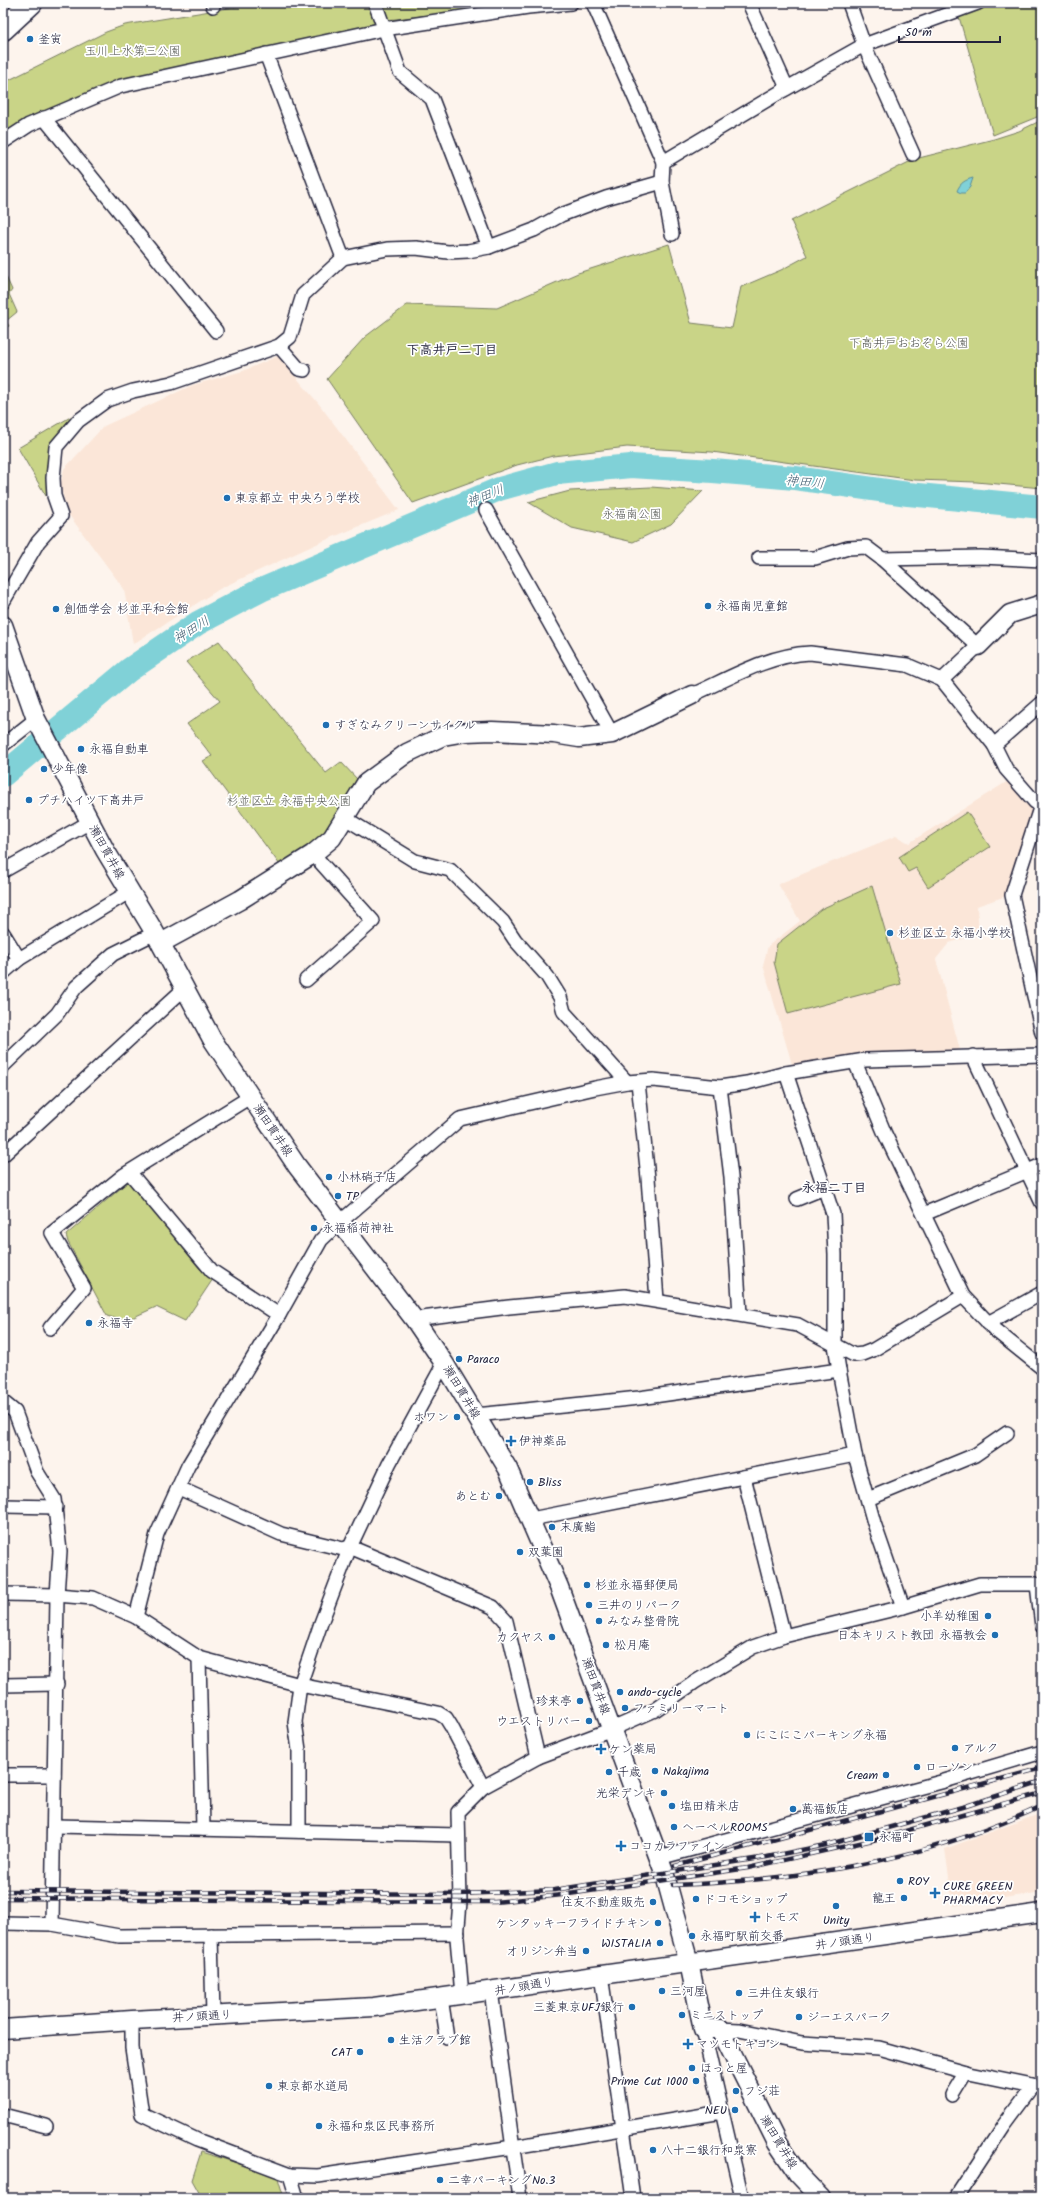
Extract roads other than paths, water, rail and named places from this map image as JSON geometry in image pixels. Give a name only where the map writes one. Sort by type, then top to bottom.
[{"type":"highway","points":[[3,9],[9,3]]},
{"type":"highway","points":[[3,29],[31,3]]},
{"type":"main road","points":[[978,646],[1010,614],[1042,604]]},
{"type":"main road","name":"瀬田貫井線","points":[[3,625],[40,725],[52,749],[90,822],[129,892],[158,938],[212,1039],[297,1166],[414,1319],[444,1363],[508,1469],[531,1519],[612,1729],[659,1858],[690,1963],[712,2029],[777,2143],[798,2174],[821,2198]]},
{"type":"main road","points":[[158,938],[240,900],[313,854],[332,838],[366,783],[407,753],[443,736],[466,732],[492,731],[554,734],[579,738],[612,734],[692,695]]},
{"type":"main road","name":"井ノ頭通り","points":[[3,2029],[132,2020],[374,2007],[1042,1913]]},
{"type":"street","points":[[375,3],[400,72],[432,99],[489,247]]},
{"type":"street","points":[[3,142],[22,128],[120,86],[384,29],[532,4],[571,3]]},
{"type":"street","points":[[593,3],[663,162],[662,182],[672,234]]},
{"type":"street","points":[[748,3],[787,88]]},
{"type":"street","points":[[849,3],[864,45],[913,154]]},
{"type":"street","points":[[663,162],[787,88],[864,45],[978,3]]},
{"type":"street","points":[[266,54],[343,258]]},
{"type":"street","points":[[44,118],[216,331]]},
{"type":"street","points":[[3,602],[38,542],[61,516],[54,490],[56,447],[78,421],[107,400],[133,391],[171,383],[279,346],[290,337],[302,295],[343,258],[387,249],[416,248],[448,252],[468,251],[489,247],[534,230],[567,212],[606,198],[662,182]]},
{"type":"street","points":[[279,346],[299,369],[304,370]]},
{"type":"street","points":[[486,510],[612,734]]},
{"type":"street","points":[[759,558],[816,558],[848,548],[866,546],[978,646],[942,680]]},
{"type":"street","points":[[882,559],[981,558],[1042,560]]},
{"type":"street","points":[[692,695],[779,656],[797,653],[810,653],[907,665],[942,680],[994,745],[1006,769],[1035,802],[1041,805],[1012,895],[1042,1033]]},
{"type":"street","points":[[994,745],[1042,703]]},
{"type":"street","points":[[3,745],[40,725]]},
{"type":"street","points":[[345,818],[415,862],[450,870],[503,922],[515,940],[547,976],[560,996],[564,1012],[633,1082],[648,1178],[656,1300]]},
{"type":"street","points":[[3,871],[90,822]]},
{"type":"street","points":[[306,980],[373,921],[313,854]]},
{"type":"street","points":[[3,973],[19,959],[129,892]]},
{"type":"street","points":[[3,934],[19,959]]},
{"type":"street","points":[[3,1066],[57,1014],[76,987],[112,954],[158,938]]},
{"type":"street","points":[[3,1155],[185,988]]},
{"type":"street","points":[[136,1617],[158,1554],[158,1534],[188,1466],[279,1315],[321,1240],[460,1119],[595,1088],[633,1082],[653,1080],[720,1087],[747,1083],[786,1072],[855,1062],[973,1056],[1042,1055]]},
{"type":"street","points":[[973,1056],[1026,1172],[1042,1203]]},
{"type":"street","points":[[855,1062],[885,1134],[963,1296],[988,1323],[1042,1368]]},
{"type":"street","points":[[786,1072],[832,1214],[835,1254],[835,1345],[839,1370],[856,1455],[874,1523],[903,1607]]},
{"type":"street","points":[[720,1087],[731,1177],[740,1314]]},
{"type":"street","points":[[50,1328],[84,1288],[52,1233],[124,1175],[130,1173],[250,1097]]},
{"type":"street","points":[[924,1214],[1042,1165]]},
{"type":"street","points":[[130,1173],[212,1271],[279,1315]]},
{"type":"street","points":[[797,1199],[824,1188]]},
{"type":"street","points":[[988,1323],[1042,1293]]},
{"type":"street","points":[[414,1319],[510,1306],[625,1296],[740,1314],[798,1325],[854,1355],[863,1354],[900,1334],[963,1296]]},
{"type":"street","points":[[298,1831],[299,1750],[296,1722],[300,1685],[321,1623],[350,1548],[389,1464],[444,1363]]},
{"type":"street","points":[[476,1415],[640,1398],[839,1370]]},
{"type":"street","points":[[3,1402],[15,1412],[37,1472],[54,1499],[56,1507],[60,1551],[57,1595],[57,1684],[54,1775],[55,1826],[52,1924]]},
{"type":"street","points":[[868,1499],[974,1455],[1007,1433]]},
{"type":"street","points":[[531,1519],[856,1455]]},
{"type":"street","points":[[744,1477],[784,1636]]},
{"type":"street","points":[[179,1488],[281,1534],[343,1548],[350,1548],[493,1607],[506,1621],[538,1757]]},
{"type":"street","points":[[3,1506],[56,1507]]},
{"type":"street","points":[[462,1995],[458,1933],[460,1902],[458,1812],[483,1787],[538,1757],[612,1729],[655,1710],[695,1682],[753,1647],[784,1636],[903,1607],[980,1584],[1039,1584],[1042,1626]]},
{"type":"street","points":[[3,1594],[57,1595],[93,1598],[136,1617],[199,1658],[300,1685],[438,1712],[446,1718],[451,1726],[483,1787]]},
{"type":"street","points":[[199,1658],[203,1829]]},
{"type":"street","points":[[3,1685],[57,1684]]},
{"type":"street","points":[[659,1858],[941,1782],[1042,1752]]},
{"type":"street","points":[[3,1775],[54,1775]]},
{"type":"street","points":[[55,1826],[458,1835]]},
{"type":"street","points":[[3,1923],[52,1924],[119,1936],[458,1933]]},
{"type":"street","points":[[211,1935],[213,2016]]},
{"type":"street","points":[[601,1975],[633,2198]]},
{"type":"street","points":[[491,1991],[520,2198]]},
{"type":"street","points":[[441,1998],[447,2037]]},
{"type":"street","points":[[132,2020],[132,2048],[142,2114],[197,2140],[290,2175],[318,2176],[512,2147],[722,2112]]},
{"type":"street","points":[[742,2198],[722,2112],[712,2029],[739,2030],[802,2043],[879,2048],[966,2072],[1037,2087],[1004,2125],[956,2198]]},
{"type":"street","points":[[952,2095],[966,2072]]},
{"type":"street","points":[[3,2115],[46,2126]]},
{"type":"street","points":[[290,2175],[297,2198]]},
{"type":"water","points":[[973,178],[970,187],[965,193],[957,191],[963,182]]},
{"type":"waterway","name":"神田川","points":[[3,775],[129,670],[198,623],[261,590],[499,489],[557,473],[631,466],[713,471],[795,478],[908,494],[1042,507]]},
{"type":"railway","points":[[675,1866],[1042,1768]]},
{"type":"railway","points":[[3,1891],[460,1894],[554,1890],[767,1857],[826,1845],[963,1807],[1042,1781]]},
{"type":"railway","points":[[3,1898],[495,1902],[562,1895],[748,1868],[873,1840],[1042,1793]]},
{"type":"railway","points":[[673,1885],[768,1878],[862,1864],[908,1854],[953,1841],[998,1825],[1042,1806]]},
{"type":"place","name":"釜寅","points":[[30,39]]},
{"type":"place","name":"東京都立 中央ろう学校","points":[[227,498]]},
{"type":"place","name":"永福南児童館","points":[[708,606]]},
{"type":"place","name":"創価学会 杉並平和会館","points":[[56,609]]},
{"type":"place","name":"すぎなみクリーンサイクル","points":[[326,725]]},
{"type":"place","name":"永福自動車","points":[[81,749]]},
{"type":"place","name":"少年像","points":[[44,769]]},
{"type":"place","name":"プチハイツ下高井戸","points":[[29,800]]},
{"type":"place","name":"杉並区立 永福小学校","points":[[890,933]]},
{"type":"place","name":"小林硝子店","points":[[329,1177]]},
{"type":"place","name":"TP","points":[[338,1196]]},
{"type":"place","name":"永福稲荷神社","points":[[314,1228]]},
{"type":"place","name":"永福寺","points":[[89,1323]]},
{"type":"place","name":"Paraco","points":[[459,1359]]},
{"type":"place","name":"ホワン","points":[[457,1417]]},
{"type":"place","name":"伊神薬品","points":[[511,1441]]},
{"type":"place","name":"Bliss","points":[[530,1482]]},
{"type":"place","name":"あとむ","points":[[499,1496]]},
{"type":"place","name":"末廣鮨","points":[[552,1527]]},
{"type":"place","name":"双葉園","points":[[520,1552]]},
{"type":"place","name":"杉並永福郵便局","points":[[587,1585]]},
{"type":"place","name":"三井のリパーク","points":[[589,1605]]},
{"type":"place","name":"小羊幼稚園","points":[[988,1616]]},
{"type":"place","name":"みなみ整骨院","points":[[599,1621]]},
{"type":"place","name":"日本キリスト教団 永福教会","points":[[995,1635]]},
{"type":"place","name":"カクヤス","points":[[552,1637]]},
{"type":"place","name":"松月庵","points":[[606,1645]]},
{"type":"place","name":"ando-cycle","points":[[620,1692]]},
{"type":"place","name":"珍来亭","points":[[580,1701]]},
{"type":"place","name":"ファミリーマート","points":[[625,1708]]},
{"type":"place","name":"ウエストリバー","points":[[589,1721]]},
{"type":"place","name":"にこにこパーキング永福","points":[[747,1735]]},
{"type":"place","name":"アルク","points":[[955,1748]]},
{"type":"place","name":"ケン薬局","points":[[601,1749]]},
{"type":"place","name":"ローソン","points":[[917,1767]]},
{"type":"place","name":"Nakajima","points":[[655,1771]]},
{"type":"place","name":"千歳","points":[[609,1772]]},
{"type":"place","name":"Cream","points":[[886,1775]]},
{"type":"place","name":"光栄デンキ","points":[[664,1793]]},
{"type":"place","name":"塩田精米店","points":[[672,1806]]},
{"type":"place","name":"萬福飯店","points":[[793,1809]]},
{"type":"place","name":"へーベルROOMS","points":[[674,1827]]},
{"type":"place","name":"永福町","points":[[869,1837]]},
{"type":"place","name":"ココカラファイン","points":[[621,1846]]},
{"type":"place","name":"ROY","points":[[900,1881]]},
{"type":"place","name":"CURE GREEN PHARMACY","points":[[935,1893]]},
{"type":"place","name":"龍王","points":[[904,1898]]},
{"type":"place","name":"ドコモショップ","points":[[696,1899]]},
{"type":"place","name":"住友不動産販売","points":[[653,1902]]},
{"type":"place","name":"Unity","points":[[836,1906]]},
{"type":"place","name":"トモズ","points":[[755,1917]]},
{"type":"place","name":"ケンタッキーフライドチキン","points":[[658,1923]]},
{"type":"place","name":"永福町駅前交番","points":[[692,1936]]},
{"type":"place","name":"WISTALIA","points":[[660,1943]]},
{"type":"place","name":"オリジン弁当","points":[[586,1951]]},
{"type":"place","name":"三河屋","points":[[662,1991]]},
{"type":"place","name":"三井住友銀行","points":[[739,1993]]},
{"type":"place","name":"三菱東京UFJ銀行","points":[[632,2007]]},
{"type":"place","name":"ミニストップ","points":[[682,2015]]},
{"type":"place","name":"ジーエスパーク","points":[[799,2017]]},
{"type":"place","name":"生活クラブ館","points":[[391,2040]]},
{"type":"place","name":"マツモトキヨシ","points":[[688,2044]]},
{"type":"place","name":"CAT","points":[[360,2052]]},
{"type":"place","name":"ほっと屋","points":[[692,2068]]},
{"type":"place","name":"Prime Cut 1000","points":[[696,2081]]},
{"type":"place","name":"東京都水道局","points":[[269,2086]]},
{"type":"place","name":"フジ荘","points":[[736,2091]]},
{"type":"place","name":"NEU","points":[[735,2110]]},
{"type":"place","name":"永福和泉区民事務所","points":[[319,2126]]},
{"type":"place","name":"八十二銀行和泉寮","points":[[653,2150]]},
{"type":"place","name":"二幸パーキングNo.3","points":[[440,2180]]},
{"type":"district","name":"下高井戸二丁目","points":[[452,349]]},
{"type":"district","name":"永福二丁目","points":[[834,1187]]},
{"type":"park label","name":"玉川上水第三公園","points":[[133,51]]},
{"type":"park label","name":"下高井戸おおぞら公園","points":[[909,343]]},
{"type":"park label","name":"永福南公園","points":[[632,514]]},
{"type":"park label","name":"杉並区立 永福中央公園","points":[[289,801]]}]
